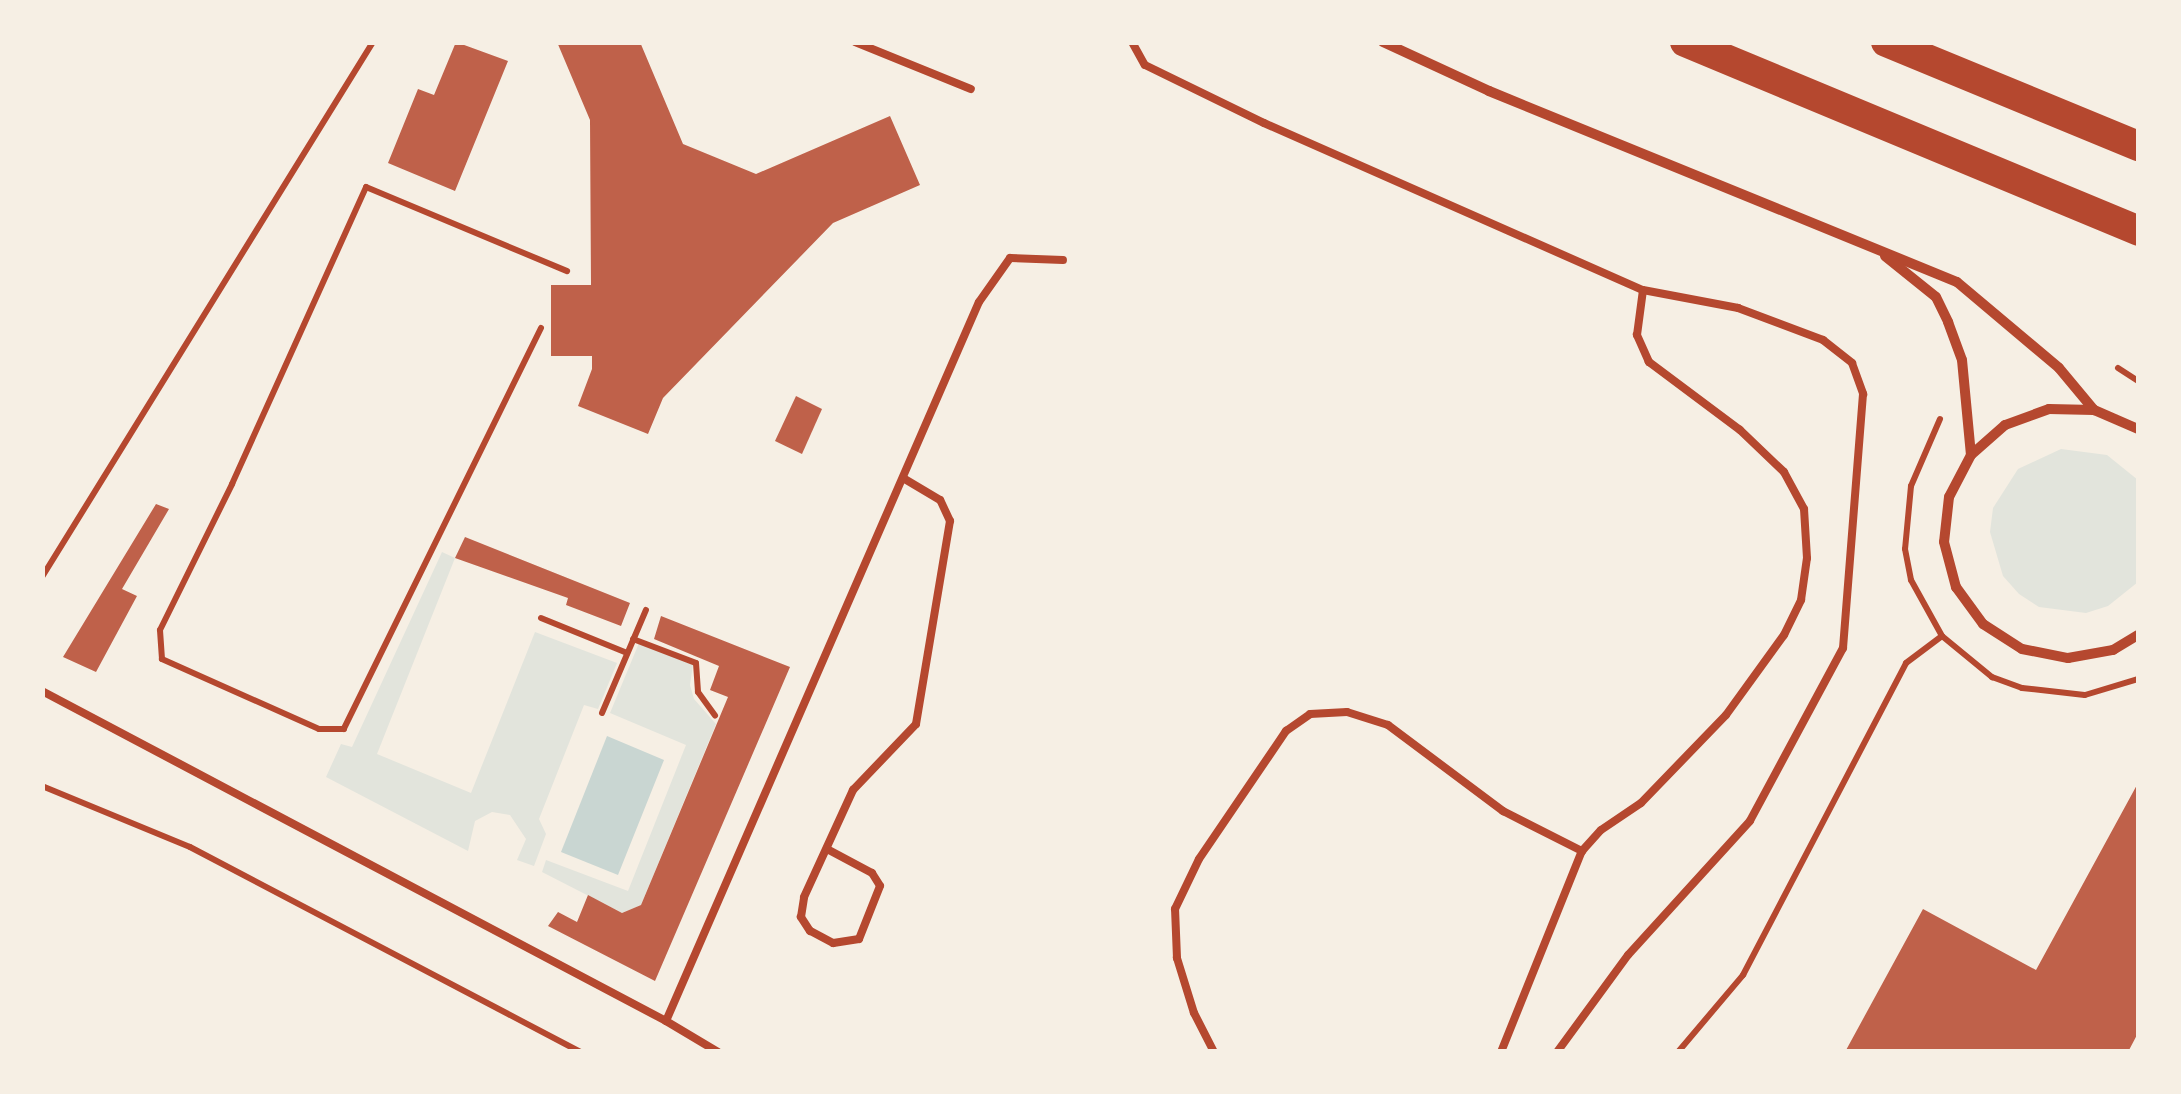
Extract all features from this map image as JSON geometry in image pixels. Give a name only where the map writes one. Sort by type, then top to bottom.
[{"type":"highway","points":[[1685,42],[2138,231]]},
{"type":"highway","points":[[1886,42],[2138,146]]},
{"type":"street","points":[[1383,42],[1489,91],[1957,282],[2059,368],[2094,410]]},
{"type":"street","points":[[1876,249],[1936,296],[1948,322],[1962,360],[1970,455]]},
{"type":"street","points":[[2138,429],[2094,410],[2048,410],[2005,425],[1970,455],[1950,497],[1944,542],[1956,587],[1983,624],[2022,649],[2068,658],[2113,650],[2138,635]]},
{"type":"lane","points":[[854,42],[971,89]]},
{"type":"lane","points":[[1132,42],[1145,65],[1264,123],[1643,290],[1738,308],[1823,340],[1852,363],[1864,394],[1843,648],[1806,724],[1750,821],[1628,955],[1558,1052]]},
{"type":"lane","points":[[666,1021],[980,302],[1010,258],[1063,260]]},
{"type":"lane","points":[[1501,1052],[1582,851],[1601,830],[1642,803],[1726,716],[1784,635],[1801,600],[1807,558],[1804,509],[1784,472],[1740,430],[1649,362],[1637,335],[1643,290]]},
{"type":"lane","points":[[826,849],[872,872],[880,886],[859,939],[833,943],[810,932],[801,917],[804,898],[826,849],[853,790],[916,724],[950,521],[940,500],[903,478]]},
{"type":"lane","points":[[42,691],[718,1052]]},
{"type":"lane","points":[[1214,1052],[1194,1013],[1177,958],[1175,909],[1199,860],[1286,731],[1310,714],[1347,712],[1388,725],[1503,811],[1582,851]]},
{"type":"path","points":[[42,577],[374,42]]},
{"type":"path","points":[[541,328],[344,729],[319,728],[162,659],[160,630],[232,484],[366,186],[567,271]]},
{"type":"path","points":[[2118,368],[2138,381]]},
{"type":"path","points":[[602,713],[646,610]]},
{"type":"path","points":[[541,618],[627,653]]},
{"type":"path","points":[[1678,1052],[1743,975],[1906,663],[1942,636]]},
{"type":"path","points":[[634,638],[696,664],[698,692],[715,715]]},
{"type":"path","points":[[42,786],[190,847],[582,1052]]},
{"type":"shaded area","points":[[2061,449],[2107,455],[2138,480],[2138,582],[2108,606],[2086,613],[2039,607],[2019,594],[2003,576],[1990,532],[1993,508],[2018,469]]},
{"type":"shaded area","points":[[442,552],[455,558],[377,754],[471,793],[535,632],[617,663],[598,709],[584,705],[539,819],[546,834],[534,866],[517,860],[526,839],[510,815],[492,812],[475,821],[468,851],[326,777],[341,744],[352,747]]},
{"type":"shaded area","points":[[639,643],[693,664],[690,685],[694,699],[716,724],[641,905],[622,913],[542,872],[546,860],[628,891],[686,745],[610,713]]},
{"type":"shaded area","points":[[607,736],[664,760],[618,875],[561,852]]},
{"type":"building","points":[[456,42],[508,61],[455,191],[388,163],[418,89],[434,95]]},
{"type":"building","points":[[557,42],[640,42],[683,144],[756,174],[890,116],[920,185],[833,223],[663,398],[648,434],[578,406],[592,369],[592,356],[551,356],[551,285],[591,285],[590,120]]},
{"type":"building","points":[[796,396],[822,409],[802,454],[775,441]]},
{"type":"building","points":[[156,504],[169,509],[122,589],[137,596],[96,672],[63,657]]},
{"type":"building","points":[[465,537],[630,603],[621,626],[566,605],[568,598],[455,558]]},
{"type":"building","points":[[661,616],[790,667],[655,981],[548,926],[558,912],[577,922],[588,895],[622,913],[641,905],[728,697],[710,690],[719,666],[654,639]]},
{"type":"building","points":[[2138,783],[2138,1033],[2128,1052],[1845,1052],[1923,909],[2036,970]]}]
